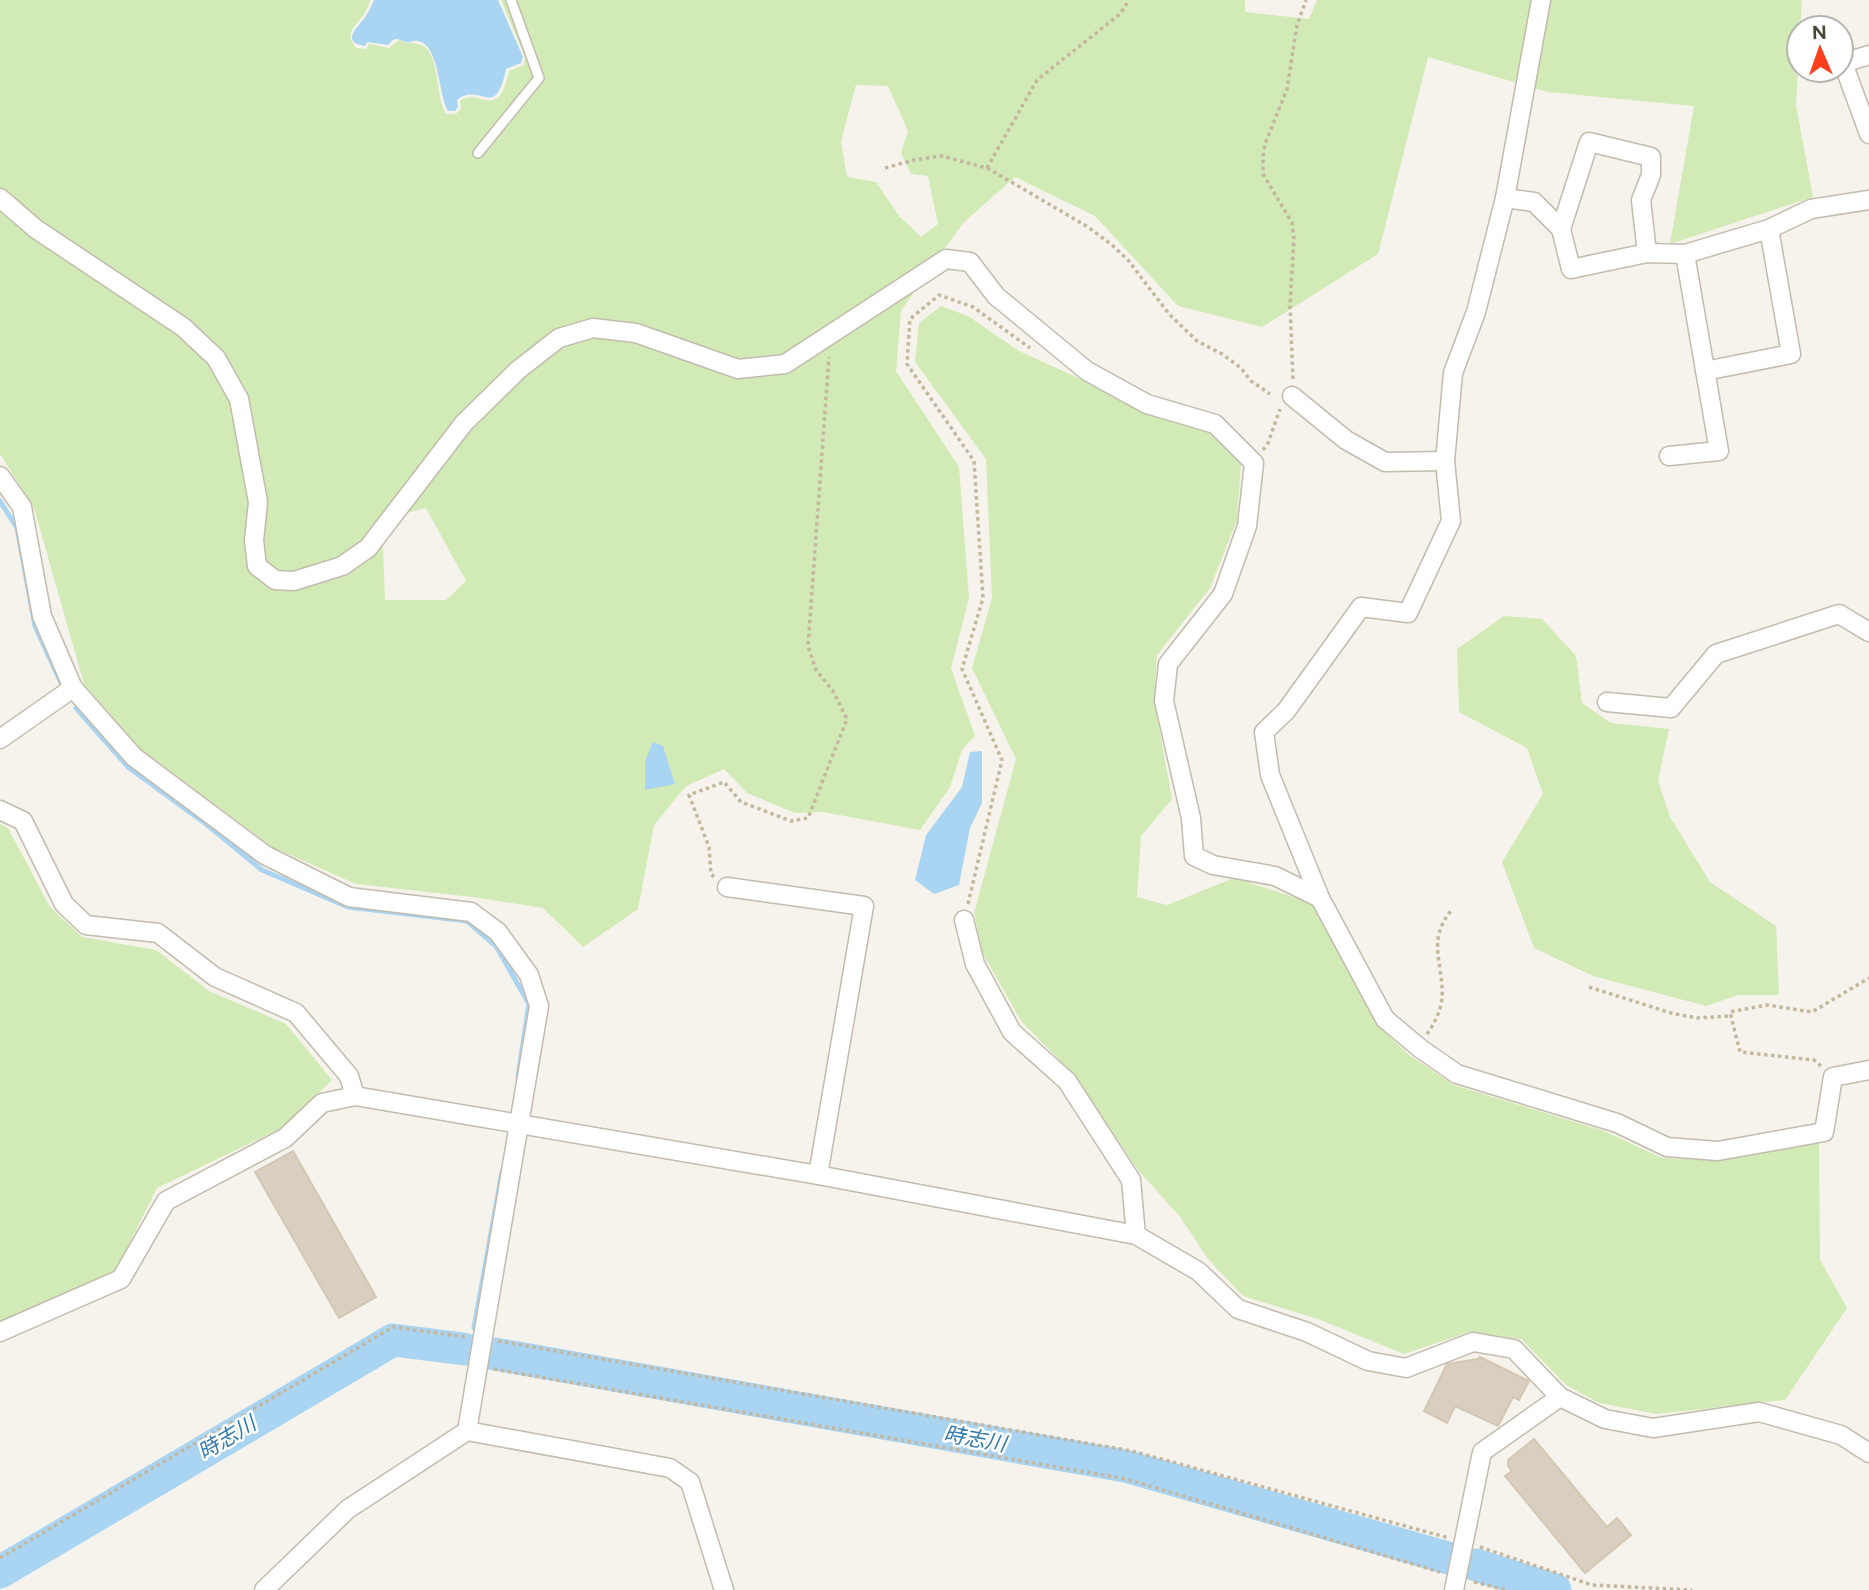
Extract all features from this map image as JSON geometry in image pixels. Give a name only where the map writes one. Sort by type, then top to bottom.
[{"type":"street","points":[[1541,0],[1505,198],[1476,312],[1453,373],[1445,461],[1451,521],[1408,613],[1361,607],[1286,711],[1264,732],[1270,775],[1320,898],[1385,1019],[1418,1047],[1457,1074],[1617,1123],[1667,1147],[1718,1151],[1824,1132],[1833,1076],[1869,1070]]},
{"type":"street","points":[[1869,55],[1843,63],[1869,134]]},
{"type":"street","points":[[1561,229],[1589,142],[1651,157],[1651,175],[1641,200],[1647,253]]},
{"type":"street","points":[[0,198],[36,229],[183,327],[216,358],[239,400],[258,502],[254,541],[257,566],[275,579],[294,581],[342,566],[368,548],[464,423],[518,370],[559,338],[593,328],[636,333],[738,369],[785,364],[946,259],[970,262],[996,296],[1087,371],[1147,404],[1215,424],[1254,463],[1247,526],[1223,594],[1168,664],[1164,701],[1191,818],[1194,856],[1213,865],[1275,876],[1320,898]]},
{"type":"street","points":[[1505,198],[1534,202],[1561,229],[1571,270],[1647,253],[1685,254],[1769,229],[1811,209],[1869,200]]},
{"type":"street","points":[[1705,371],[1791,354],[1769,229]]},
{"type":"street","points":[[1669,456],[1719,451],[1685,254]]},
{"type":"street","points":[[1292,396],[1346,439],[1385,462],[1445,461]]},
{"type":"street","points":[[0,476],[22,507],[43,616],[74,688],[134,757],[265,855],[349,897],[471,912],[498,932],[529,975],[539,1006],[467,1431]]},
{"type":"street","points":[[1607,702],[1671,708],[1716,654],[1839,614],[1869,632]]},
{"type":"street","points":[[0,738],[74,688]]},
{"type":"street","points":[[0,810],[23,821],[64,904],[86,925],[158,933],[215,977],[296,1013],[349,1076],[355,1096]]},
{"type":"street","points":[[727,887],[864,906],[818,1175]]},
{"type":"street","points":[[964,920],[975,964],[1012,1032],[1067,1081],[1131,1180],[1136,1235]]},
{"type":"street","points":[[0,1332],[121,1279],[166,1201],[285,1138],[322,1103],[355,1096],[818,1175],[1136,1235],[1198,1271],[1238,1309],[1307,1332],[1368,1361],[1406,1368],[1473,1342],[1514,1349],[1560,1398],[1605,1419],[1653,1427],[1759,1412],[1841,1435],[1869,1453]]},
{"type":"street","points":[[1455,1583],[1482,1452],[1560,1398]]},
{"type":"street","points":[[264,1590],[348,1509],[467,1431],[670,1468],[690,1482],[724,1590]]},
{"type":"lane","points":[[478,153],[540,78],[511,0]]},
{"type":"path","points":[[987,167],[1037,80],[1120,14],[1129,0]]},
{"type":"path","points":[[1254,463],[1268,443],[1283,401],[1292,396],[1290,305],[1294,238],[1292,223],[1263,174],[1263,157],[1265,144],[1287,89],[1297,25],[1306,0]]},
{"type":"path","points":[[885,168],[942,156],[987,167],[1088,227],[1112,245],[1128,260],[1169,314],[1197,341],[1222,354],[1241,368],[1251,381],[1270,394]]},
{"type":"path","points":[[964,920],[1002,760],[962,669],[983,598],[974,461],[907,364],[910,319],[939,295],[973,307],[1026,347],[1038,352]]},
{"type":"path","points":[[727,887],[711,874],[709,847],[689,795],[724,782],[740,802],[791,821],[808,818],[848,719],[833,691],[816,670],[808,646],[831,334]]},
{"type":"path","points":[[1418,1047],[1433,1026],[1442,998],[1436,946],[1443,922],[1451,911]]},
{"type":"path","points":[[1833,1076],[1814,1060],[1740,1052],[1730,1012],[1767,1005],[1812,1013],[1869,978]]},
{"type":"path","points":[[1589,987],[1671,1013],[1697,1018],[1731,1016]]},
{"type":"path","points":[[0,1558],[393,1326],[483,1339],[1132,1451],[1462,1542],[1592,1585],[1692,1590]]},
{"type":"path","points":[[478,1366],[1126,1479],[1455,1583],[1507,1590]]},
{"type":"green space","points":[[0,0],[371,0],[352,31],[351,39],[356,48],[366,49],[369,44],[389,48],[399,40],[423,46],[433,62],[446,114],[456,114],[461,108],[460,101],[467,98],[494,100],[505,87],[509,71],[524,65],[525,57],[501,0],[1245,0],[1245,12],[1309,19],[1317,0],[1802,0],[1801,14],[1785,14],[1785,84],[1797,84],[1796,105],[1813,197],[1670,244],[1694,106],[1548,92],[1428,57],[1378,254],[1262,327],[1178,306],[1095,216],[1015,177],[963,223],[901,311],[896,371],[959,467],[969,598],[951,668],[975,736],[962,750],[950,787],[920,830],[823,812],[795,813],[747,793],[724,769],[686,786],[654,825],[638,909],[583,947],[543,908],[356,884],[272,847],[142,751],[84,684],[34,508],[0,454]],"holes":[[[856,85],[888,86],[908,131],[901,153],[911,174],[928,176],[938,224],[921,237],[899,216],[876,182],[847,177],[841,141]],[[426,508],[466,581],[446,600],[385,600],[382,519]]]},
{"type":"green space","points":[[941,306],[968,316],[1019,351],[1087,382],[1139,410],[1210,432],[1241,462],[1237,520],[1210,588],[1157,655],[1154,699],[1172,799],[1141,836],[1137,897],[1167,905],[1234,878],[1313,903],[1377,1025],[1409,1055],[1454,1085],[1604,1131],[1662,1158],[1718,1160],[1819,1141],[1820,1260],[1847,1308],[1785,1400],[1657,1414],[1599,1403],[1566,1385],[1521,1339],[1469,1332],[1404,1354],[1318,1319],[1243,1296],[1208,1259],[1181,1218],[1138,1170],[1075,1076],[1021,1021],[982,952],[974,913],[1016,759],[972,668],[992,598],[986,459],[915,362],[919,323]]},
{"type":"green space","points":[[1504,616],[1542,619],[1576,656],[1582,703],[1611,723],[1669,729],[1658,781],[1670,817],[1710,882],[1776,926],[1779,995],[1738,995],[1706,1006],[1593,976],[1534,948],[1502,862],[1543,794],[1527,748],[1459,712],[1457,649]]},
{"type":"green space","points":[[0,824],[8,828],[50,907],[82,937],[156,950],[209,991],[286,1024],[332,1080],[282,1128],[157,1188],[114,1274],[0,1323]]},
{"type":"water","points":[[374,0],[498,0],[523,57],[521,63],[506,69],[497,94],[492,97],[466,95],[457,100],[458,107],[455,111],[448,111],[435,61],[425,44],[396,39],[388,45],[367,42],[365,46],[353,41],[353,33]]},
{"type":"water","points":[[653,742],[663,746],[675,784],[645,790],[645,761]]},
{"type":"water","points":[[982,751],[982,803],[970,828],[959,885],[934,894],[915,880],[926,835],[962,787],[970,752]]},
{"type":"building","points":[[293,1151],[376,1297],[339,1318],[255,1172]]},
{"type":"building","points":[[1480,1357],[1529,1381],[1519,1400],[1513,1397],[1498,1426],[1455,1406],[1447,1423],[1424,1411],[1447,1364]]},
{"type":"building","points":[[1534,1439],[1607,1527],[1617,1518],[1631,1535],[1585,1573],[1505,1476],[1512,1471],[1508,1460]]},
{"type":"waterway","points":[[0,501],[17,528],[35,626],[61,683]]},
{"type":"waterway","points":[[76,708],[128,767],[206,824],[262,870],[348,907],[467,921],[496,946],[529,1004],[518,1077]]},
{"type":"waterway","points":[[474,1328],[502,1172]]},
{"type":"waterway","name":"時志川","points":[[0,1572],[393,1340],[464,1349]]},
{"type":"waterway","name":"時志川","points":[[495,1354],[1125,1466],[1448,1558]]},
{"type":"waterway","name":"時志川","points":[[1476,1565],[1555,1590]]}]
